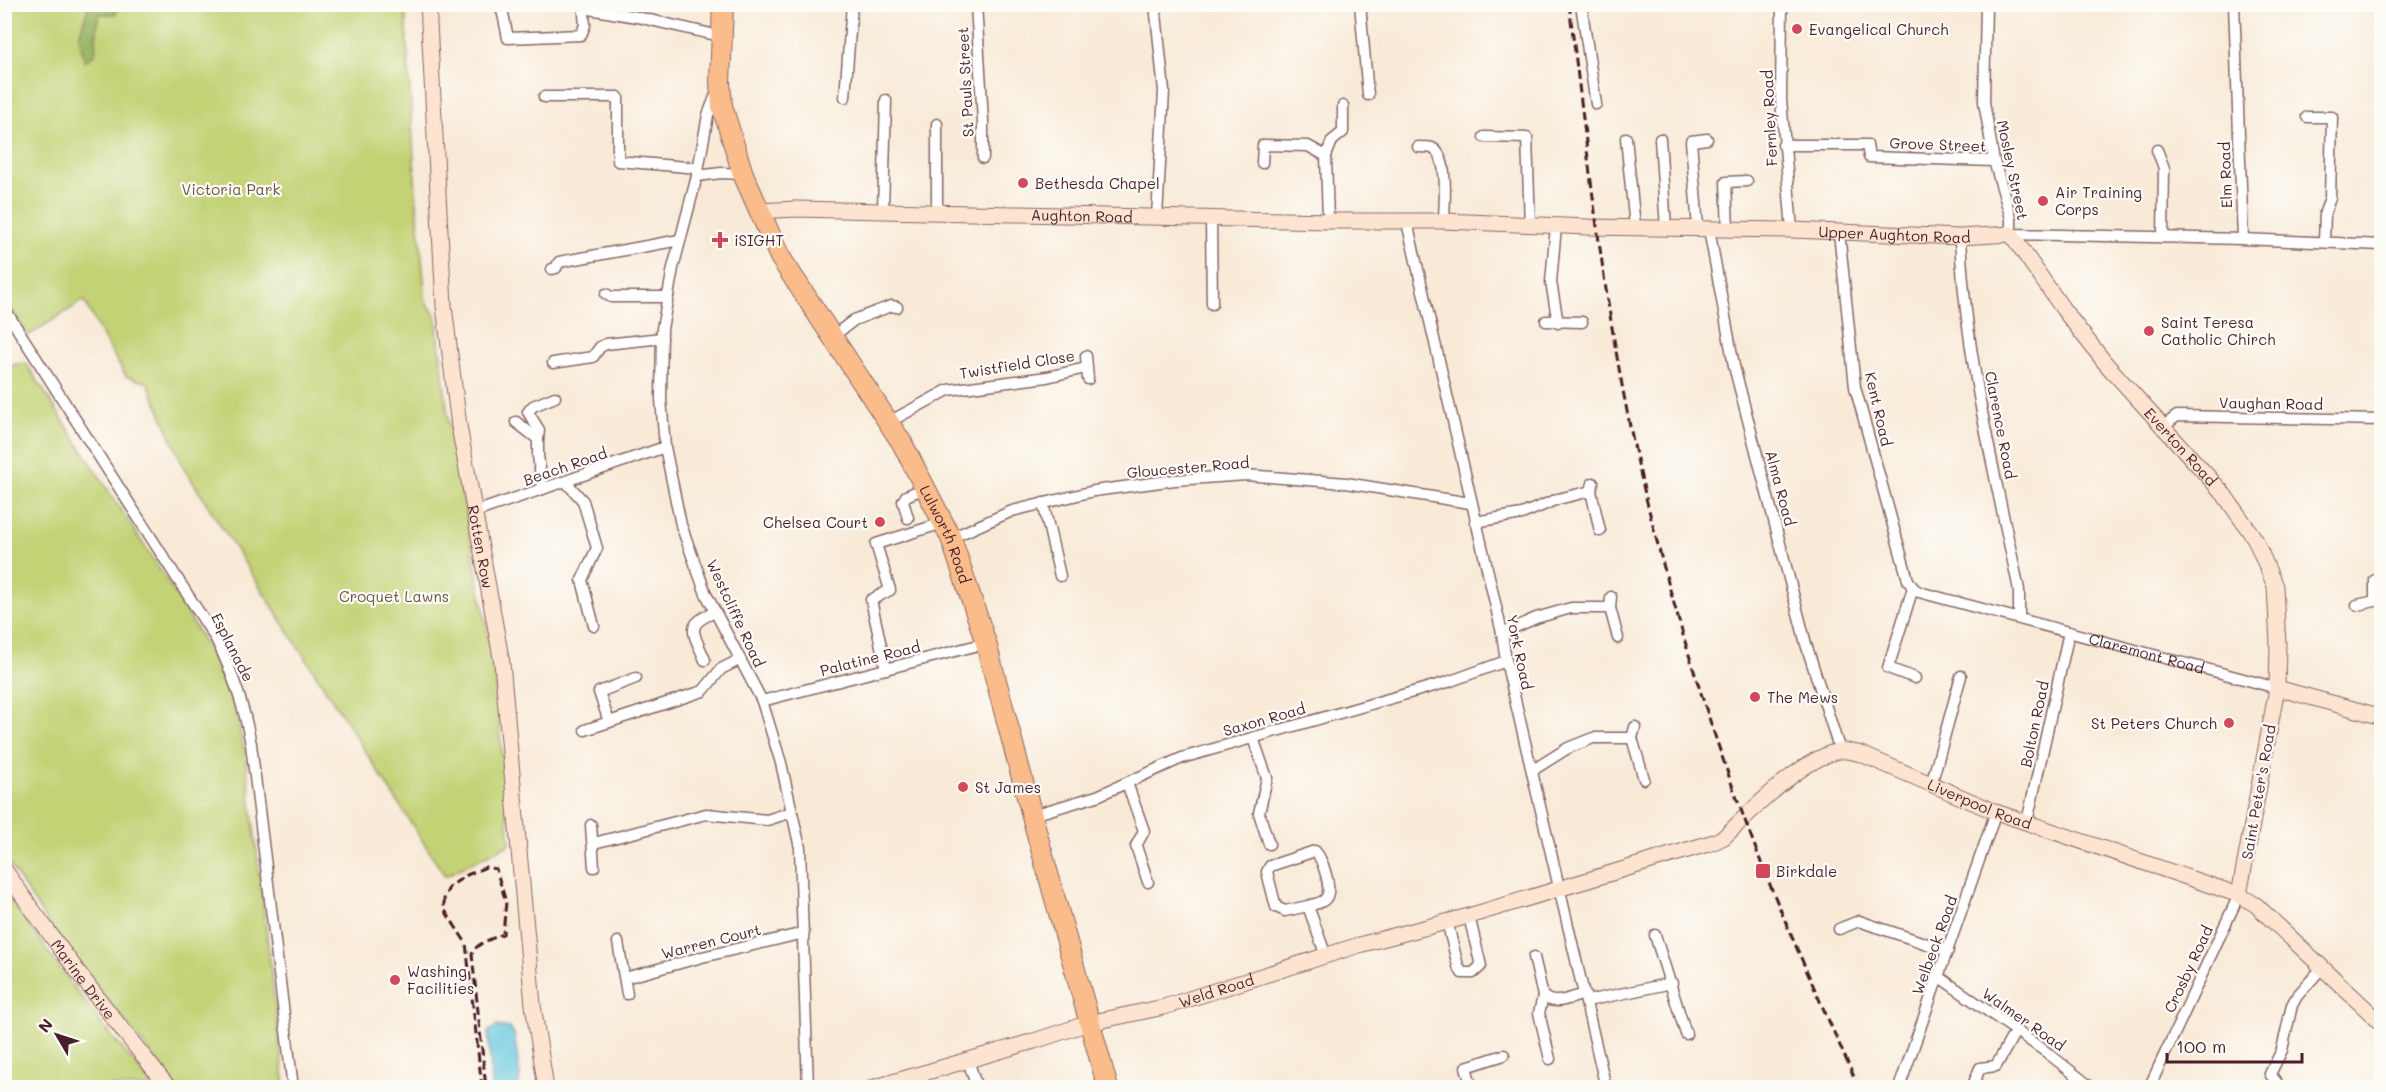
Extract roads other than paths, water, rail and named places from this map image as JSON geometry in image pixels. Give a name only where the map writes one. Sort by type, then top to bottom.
[{"type":"highway","name":"Lulworth Road","points":[[723,4],[720,83],[724,115],[743,174],[780,257],[889,422],[947,530],[986,644],[1108,1088]]},
{"type":"street","name":"Rotten Row","points":[[428,4],[444,306],[459,426],[502,663],[533,1005],[546,1088]]},
{"type":"street","points":[[499,4],[504,14],[508,38],[581,35],[585,25],[583,6],[720,36]]},
{"type":"street","points":[[845,97],[852,4]]},
{"type":"street","name":"St Pauls Street","points":[[976,4],[983,158]]},
{"type":"street","points":[[1155,4],[1164,91],[1157,216]]},
{"type":"street","points":[[1360,4],[1368,95]]},
{"type":"street","points":[[1581,4],[1596,104]]},
{"type":"street","name":"Fernley Road","points":[[1782,4],[1780,99],[1792,230]]},
{"type":"street","name":"Mosley Street","points":[[1986,4],[1984,102],[1994,161],[2011,218],[2011,234]]},
{"type":"street","name":"Elm Road","points":[[2234,4],[2243,238]]},
{"type":"street","name":"Westcliffe Road","points":[[720,83],[708,115],[668,297],[662,338],[661,399],[665,447],[681,525],[715,612],[762,701],[781,763],[792,812],[800,848],[808,1088]]},
{"type":"street","points":[[544,98],[618,97],[618,161],[697,172],[743,174]]},
{"type":"street","points":[[883,211],[886,100]]},
{"type":"street","points":[[1328,221],[1326,156],[1332,141],[1343,132],[1343,106]]},
{"type":"street","points":[[2307,117],[2332,117],[2330,198],[2325,212],[2324,242]]},
{"type":"street","points":[[937,124],[937,212]]},
{"type":"street","points":[[1484,137],[1527,138],[1530,225]]},
{"type":"street","points":[[1626,138],[1635,227]]},
{"type":"street","name":"Alma Road","points":[[1707,139],[1691,141],[1704,228],[1734,368],[1806,644],[1840,751]]},
{"type":"street","points":[[1660,140],[1666,228]]},
{"type":"street","points":[[1262,164],[1263,145],[1308,146],[1326,156]]},
{"type":"street","name":"Grove Street","points":[[1783,145],[1867,145],[1869,157],[1994,161]]},
{"type":"street","points":[[1418,147],[1432,148],[1444,167],[1444,221]]},
{"type":"street","points":[[2157,150],[2164,168],[2163,237]]},
{"type":"street","points":[[1728,229],[1726,182],[1747,181]]},
{"type":"street","name":"Aughton Road","points":[[758,212],[796,209],[1407,222]]},
{"type":"street","points":[[1211,218],[1212,304]]},
{"type":"street","name":"Upper Aughton Road","points":[[1407,222],[1792,230],[1960,237],[2011,234],[2243,238],[2382,245]]},
{"type":"street","name":"York Road","points":[[1407,222],[1470,503],[1502,633],[1506,661],[1586,997],[1604,1087]]},
{"type":"street","points":[[1556,225],[1551,282],[1552,322],[1582,322]]},
{"type":"street","name":"Kent Road","points":[[1839,232],[1856,387],[1908,580],[1913,588]]},
{"type":"street","name":"Everton Road","points":[[2011,234],[2063,309],[2106,364],[2223,493],[2255,539],[2275,586],[2278,645],[2277,688]]},
{"type":"street","name":"Clarence Road","points":[[1960,237],[1961,269],[1978,392],[2019,590],[2019,618]]},
{"type":"street","points":[[552,269],[556,268],[560,262],[680,240]]},
{"type":"street","points":[[606,294],[610,297],[668,297]]},
{"type":"street","points":[[832,337],[854,320],[891,306],[897,307]]},
{"type":"street","name":"Esplanade","points":[[4,308],[210,630],[232,673],[243,704],[251,744],[293,1088]]},
{"type":"street","points":[[553,363],[593,357],[600,347],[606,344],[662,338]]},
{"type":"street","name":"Twistfield Close","points":[[889,422],[948,390],[1087,374],[1086,356]]},
{"type":"street","points":[[543,489],[539,430],[528,412],[533,405],[555,397]]},
{"type":"street","name":"Vaughan Road","points":[[2164,426],[2177,416],[2382,420]]},
{"type":"street","points":[[516,422],[538,439]]},
{"type":"street","name":"Beach Road","points":[[475,512],[665,447]]},
{"type":"street","name":"Gloucester Road","points":[[886,669],[871,600],[890,590],[876,544],[947,530],[1043,503],[1105,490],[1175,480],[1246,475],[1346,483],[1470,503]]},
{"type":"street","points":[[566,482],[583,501],[597,548],[582,580],[594,626]]},
{"type":"street","points":[[1475,522],[1522,514],[1592,487],[1600,531]]},
{"type":"street","points":[[908,518],[903,501],[906,496],[925,488]]},
{"type":"street","points":[[1043,503],[1060,576]]},
{"type":"street","points":[[2357,604],[2378,602],[2375,580],[2382,580]]},
{"type":"street","points":[[1913,588],[1888,668],[1915,678]]},
{"type":"street","name":"Claremont Road","points":[[1913,588],[1919,592],[2382,717]]},
{"type":"street","points":[[1502,633],[1536,618],[1611,602],[1618,638]]},
{"type":"street","points":[[705,660],[693,632],[694,624],[699,619],[715,612]]},
{"type":"street","name":"Bolton Road","points":[[2027,822],[2069,632]]},
{"type":"street","name":"Palatine Road","points":[[762,701],[986,644]]},
{"type":"street","points":[[585,730],[702,691],[721,669],[739,660]]},
{"type":"street","name":"Saxon Road","points":[[1033,815],[1097,796],[1182,758],[1448,682],[1506,661]]},
{"type":"street","points":[[1931,785],[1961,676]]},
{"type":"street","points":[[609,722],[598,692],[636,678]]},
{"type":"street","name":"Saint Peter's Road","points":[[2239,895],[2277,688]]},
{"type":"street","points":[[1635,727],[1632,738],[1644,779]]},
{"type":"street","points":[[1253,738],[1267,778],[1259,813],[1269,844]]},
{"type":"street","points":[[1533,770],[1569,748],[1593,738],[1632,738]]},
{"type":"street","points":[[1560,889],[1714,842],[1724,837],[1779,787],[1814,763],[1840,751]]},
{"type":"street","name":"Liverpool Road","points":[[1840,751],[1861,754],[1996,812],[2239,895],[2256,905],[2382,1024]]},
{"type":"street","points":[[1127,783],[1144,831],[1136,846],[1148,882]]},
{"type":"street","points":[[594,843],[706,814],[767,820],[792,812]]},
{"type":"street","name":"Welbeck Road","points":[[1899,1088],[1996,812]]},
{"type":"street","points":[[591,825],[594,867]]},
{"type":"street","points":[[1315,851],[1324,870],[1329,889],[1328,896],[1323,901],[1308,906],[1285,911],[1276,907],[1268,872],[1270,866],[1315,851]]},
{"type":"street","name":"Marine Drive","points":[[4,869],[112,1018],[169,1088]]},
{"type":"street","name":"Weld Road","points":[[872,1088],[1089,1023],[1169,1006],[1326,956],[1560,889]]},
{"type":"street","name":"Crosby Road","points":[[2149,1088],[2239,895]]},
{"type":"street","points":[[1308,906],[1326,956]]},
{"type":"street","points":[[1447,921],[1458,966],[1462,973],[1473,973],[1481,966],[1469,916]]},
{"type":"street","points":[[1839,929],[1859,921],[1948,951]]},
{"type":"street","name":"Warren Court","points":[[625,978],[804,933]]},
{"type":"street","points":[[1655,935],[1686,1034]]},
{"type":"street","points":[[618,942],[627,994]]},
{"type":"street","points":[[1534,957],[1543,996],[1539,1013],[1550,1059]]},
{"type":"street","points":[[2281,1088],[2270,1074],[2282,1050],[2292,1005],[2322,968]]},
{"type":"street","name":"Walmer Road","points":[[1938,976],[2016,1030],[2092,1088]]},
{"type":"street","points":[[1543,996],[1555,1002],[1671,983]]},
{"type":"street","points":[[1972,1088],[1980,1068],[1996,1066],[2016,1030]]},
{"type":"street","points":[[1472,1088],[1466,1067],[1504,1055]]},
{"type":"street","points":[[968,1060],[976,1088]]},
{"type":"water","points":[[496,1026],[510,1028],[514,1034],[520,1076],[518,1087],[492,1087],[488,1032]]},
{"type":"railway","points":[[1569,4],[1610,317],[1633,441],[1659,549],[1700,690],[1748,829],[1788,928],[1859,1088]]},
{"type":"railway","points":[[482,1088],[466,943],[444,909],[444,899],[449,887],[467,875],[486,867],[496,869],[506,902],[503,934],[481,944],[472,954],[486,1088]]},
{"type":"place","name":"Evangelical Church","points":[[1797,29]]},
{"type":"place","name":"Bethesda Chapel","points":[[1023,183]]},
{"type":"place","name":"Air Training Corps","points":[[2043,201]]},
{"type":"place","name":"iSIGHT","points":[[720,240]]},
{"type":"place","name":"Saint Teresa Catholic Chirch","points":[[2149,331]]},
{"type":"place","name":"Chelsea Court","points":[[880,522]]},
{"type":"place","name":"The Mews","points":[[1755,697]]},
{"type":"place","name":"St Peters Church","points":[[2229,723]]},
{"type":"place","name":"St James","points":[[963,787]]},
{"type":"place","name":"Birkdale","points":[[1763,871]]},
{"type":"place","name":"Washing Facilities","points":[[395,980]]},
{"type":"park label","name":"Victoria Park","points":[[231,189]]},
{"type":"park label","name":"Croquet Lawns","points":[[394,596]]}]
